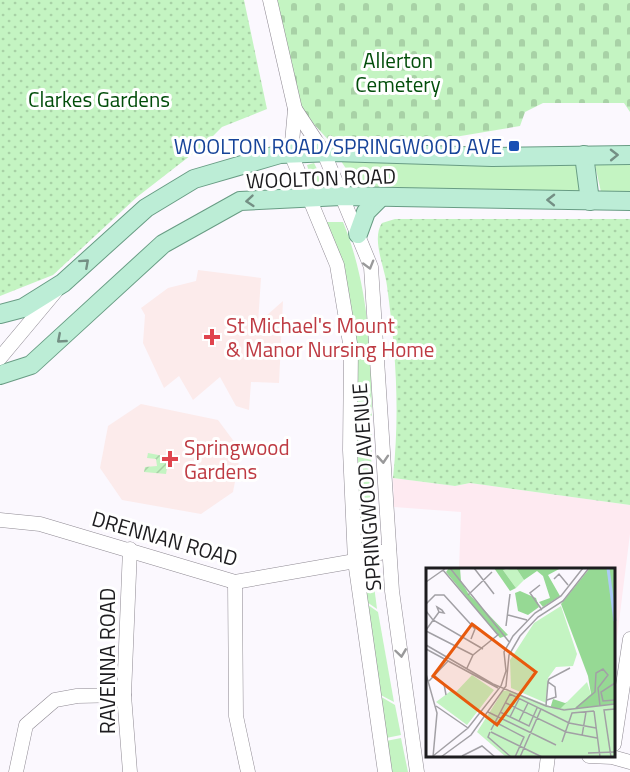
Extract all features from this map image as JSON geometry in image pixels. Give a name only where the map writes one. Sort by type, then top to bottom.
[{"type":"main road","name":"WOOLTON ROAD","points":[[0,314],[22,308],[63,283],[146,208],[194,179],[280,154],[492,157],[630,155]]},
{"type":"main road","points":[[584,155],[590,201]]},
{"type":"main road","name":"WOOLTON ROAD","points":[[0,375],[31,365],[163,244],[240,201],[341,196],[630,201]]},
{"type":"main road","points":[[358,234],[366,212],[381,197]]},
{"type":"street","name":"SPRINGWOOD AVENUE","points":[[270,0],[296,109],[324,153],[372,267],[389,550],[417,772]]},
{"type":"street","name":"SPRINGWOOD AVENUE","points":[[296,109],[291,154],[337,265],[351,349],[350,450],[355,561],[385,772]]},
{"type":"street","points":[[0,358],[63,283]]},
{"type":"street","name":"DRENNAN ROAD","points":[[0,520],[40,524],[235,582],[355,561],[389,550]]},
{"type":"street","name":"RAVENNA ROAD","points":[[130,549],[124,695],[130,772]]},
{"type":"street","points":[[235,582],[236,716],[248,772]]},
{"type":"street","points":[[615,733],[630,639]]},
{"type":"street","points":[[16,772],[26,725],[55,700],[78,696],[124,695]]},
{"type":"street","points":[[413,744],[426,744]]},
{"type":"street","points":[[615,754],[630,762]]},
{"type":"street","points":[[546,772],[548,757]]},
{"type":"shaded area","name":"St Michael's Mount & Manor Nursing Home","points":[[198,270],[261,278],[258,323],[283,301],[279,383],[251,382],[249,410],[236,406],[220,377],[193,400],[179,376],[164,388],[143,343],[145,315],[141,308],[168,288],[196,281]]},
{"type":"shaded area","name":"Springwood Gardens","points":[[141,404],[218,420],[241,451],[233,492],[201,514],[122,500],[100,468],[108,426]]},
{"type":"shaded area","points":[[393,478],[455,486],[470,483],[630,505],[630,534],[615,653],[615,568],[459,568],[461,512],[394,507]]},
{"type":"green space","name":"Clarkes Gardens","points":[[0,0],[244,0],[267,109],[222,127],[204,145],[137,197],[53,275],[0,296]]},
{"type":"green space","name":"Allerton Cemetery","points":[[275,0],[630,0],[630,112],[624,103],[543,103],[525,112],[520,126],[401,146],[333,145],[299,108]]},
{"type":"green space","points":[[339,158],[582,162],[583,193],[360,190]]},
{"type":"green space","points":[[630,161],[630,194],[601,192],[595,165],[597,162]]},
{"type":"green space","points":[[314,163],[324,183],[319,189],[313,186],[307,165]]},
{"type":"green space","points":[[395,219],[630,219],[630,505],[470,483],[455,486],[393,478],[397,405],[395,358],[387,286],[378,237],[382,223]]},
{"type":"green space","points":[[326,222],[343,222],[356,260],[364,301],[372,384],[370,551],[357,552],[357,408]]},
{"type":"green space","points":[[148,453],[169,457],[166,474],[144,472],[145,467],[157,466],[156,459],[147,458]]},
{"type":"green space","points":[[371,562],[377,609],[361,598],[358,563]]},
{"type":"green space","points":[[361,600],[378,612],[394,702],[377,693]]},
{"type":"green space","points":[[378,695],[395,705],[401,735],[386,738]]},
{"type":"green space","points":[[401,738],[408,772],[392,772],[386,741]]},
{"type":"place","name":"WOOLTON ROAD/SPRINGWOOD AVE","points":[[514,146]]},
{"type":"place","name":"St Michael's Mount & Manor Nursing Home","points":[[212,337]]},
{"type":"place","name":"Springwood Gardens","points":[[170,459]]}]
